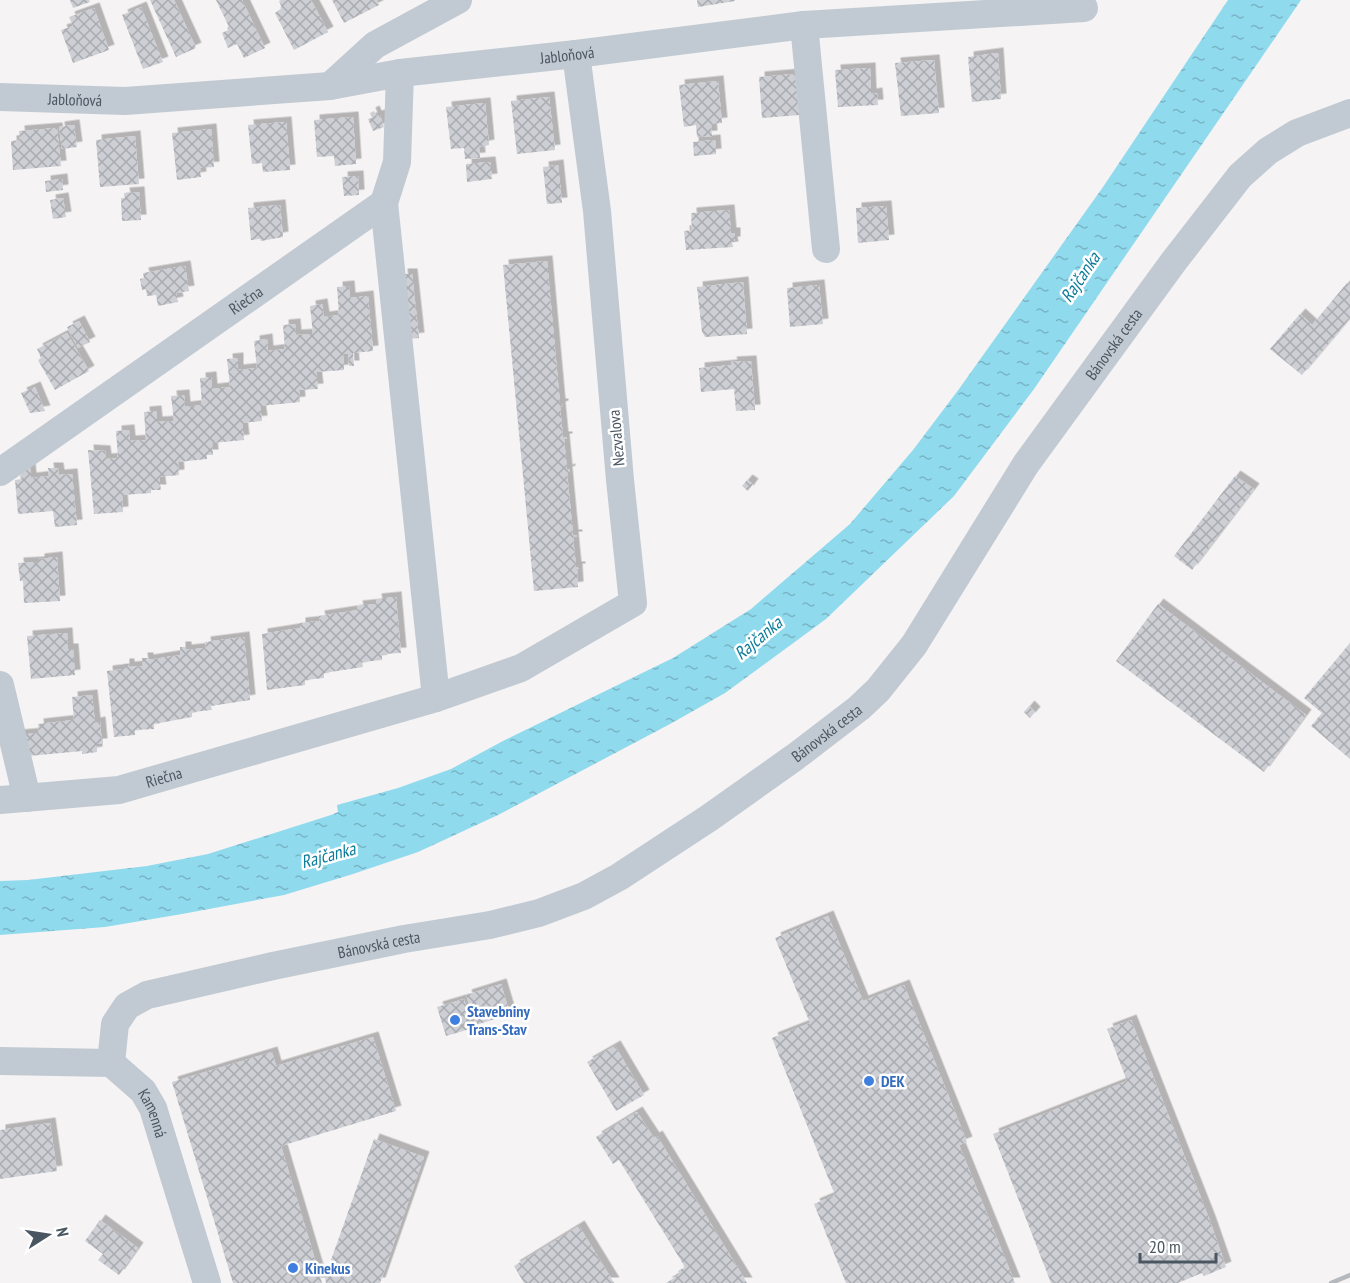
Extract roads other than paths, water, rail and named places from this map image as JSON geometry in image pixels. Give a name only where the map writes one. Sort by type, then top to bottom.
[{"type":"street","points":[[330,86],[375,45],[458,0]]},
{"type":"street","name":"Jabloňová","points":[[0,97],[126,101],[330,86],[400,73],[576,54],[804,25],[1084,8]]},
{"type":"street","points":[[804,25],[826,249]]},
{"type":"street","name":"Nezvalova","points":[[435,698],[521,668],[633,603],[597,212],[576,54]]},
{"type":"street","points":[[400,73],[396,162],[384,203],[435,698]]},
{"type":"street","name":"Bánovská cesta","points":[[111,1063],[115,1024],[127,1006],[147,995],[404,939],[490,925],[539,913],[584,896],[619,877],[709,818],[859,708],[878,690],[914,645],[1026,464],[1174,261],[1240,176],[1268,152],[1297,133],[1350,113]]},
{"type":"street","name":"Riečna","points":[[0,472],[384,203]]},
{"type":"street","name":"Riečna","points":[[0,685],[14,799],[119,790],[435,698]]},
{"type":"street","points":[[0,1060],[111,1063]]},
{"type":"street","name":"Kamenná","points":[[111,1063],[143,1091],[153,1107],[207,1283]]},
{"type":"water","name":"Rajčanka","points":[[1228,0],[1301,0],[1034,389],[954,496],[826,619],[725,693],[498,815],[418,852],[284,895],[105,927],[0,935],[0,881],[28,880],[147,866],[208,854],[331,815],[338,812],[337,805],[398,788],[451,769],[673,658],[751,609],[850,524],[913,450],[1103,187]]},
{"type":"railway","points":[[1331,1283],[1350,1275]]},
{"type":"place","name":"Stavebniny Trans-Stav","points":[[455,1020]]},
{"type":"place","name":"DEK","points":[[869,1081]]},
{"type":"place","name":"Kinekus","points":[[293,1268]]}]
